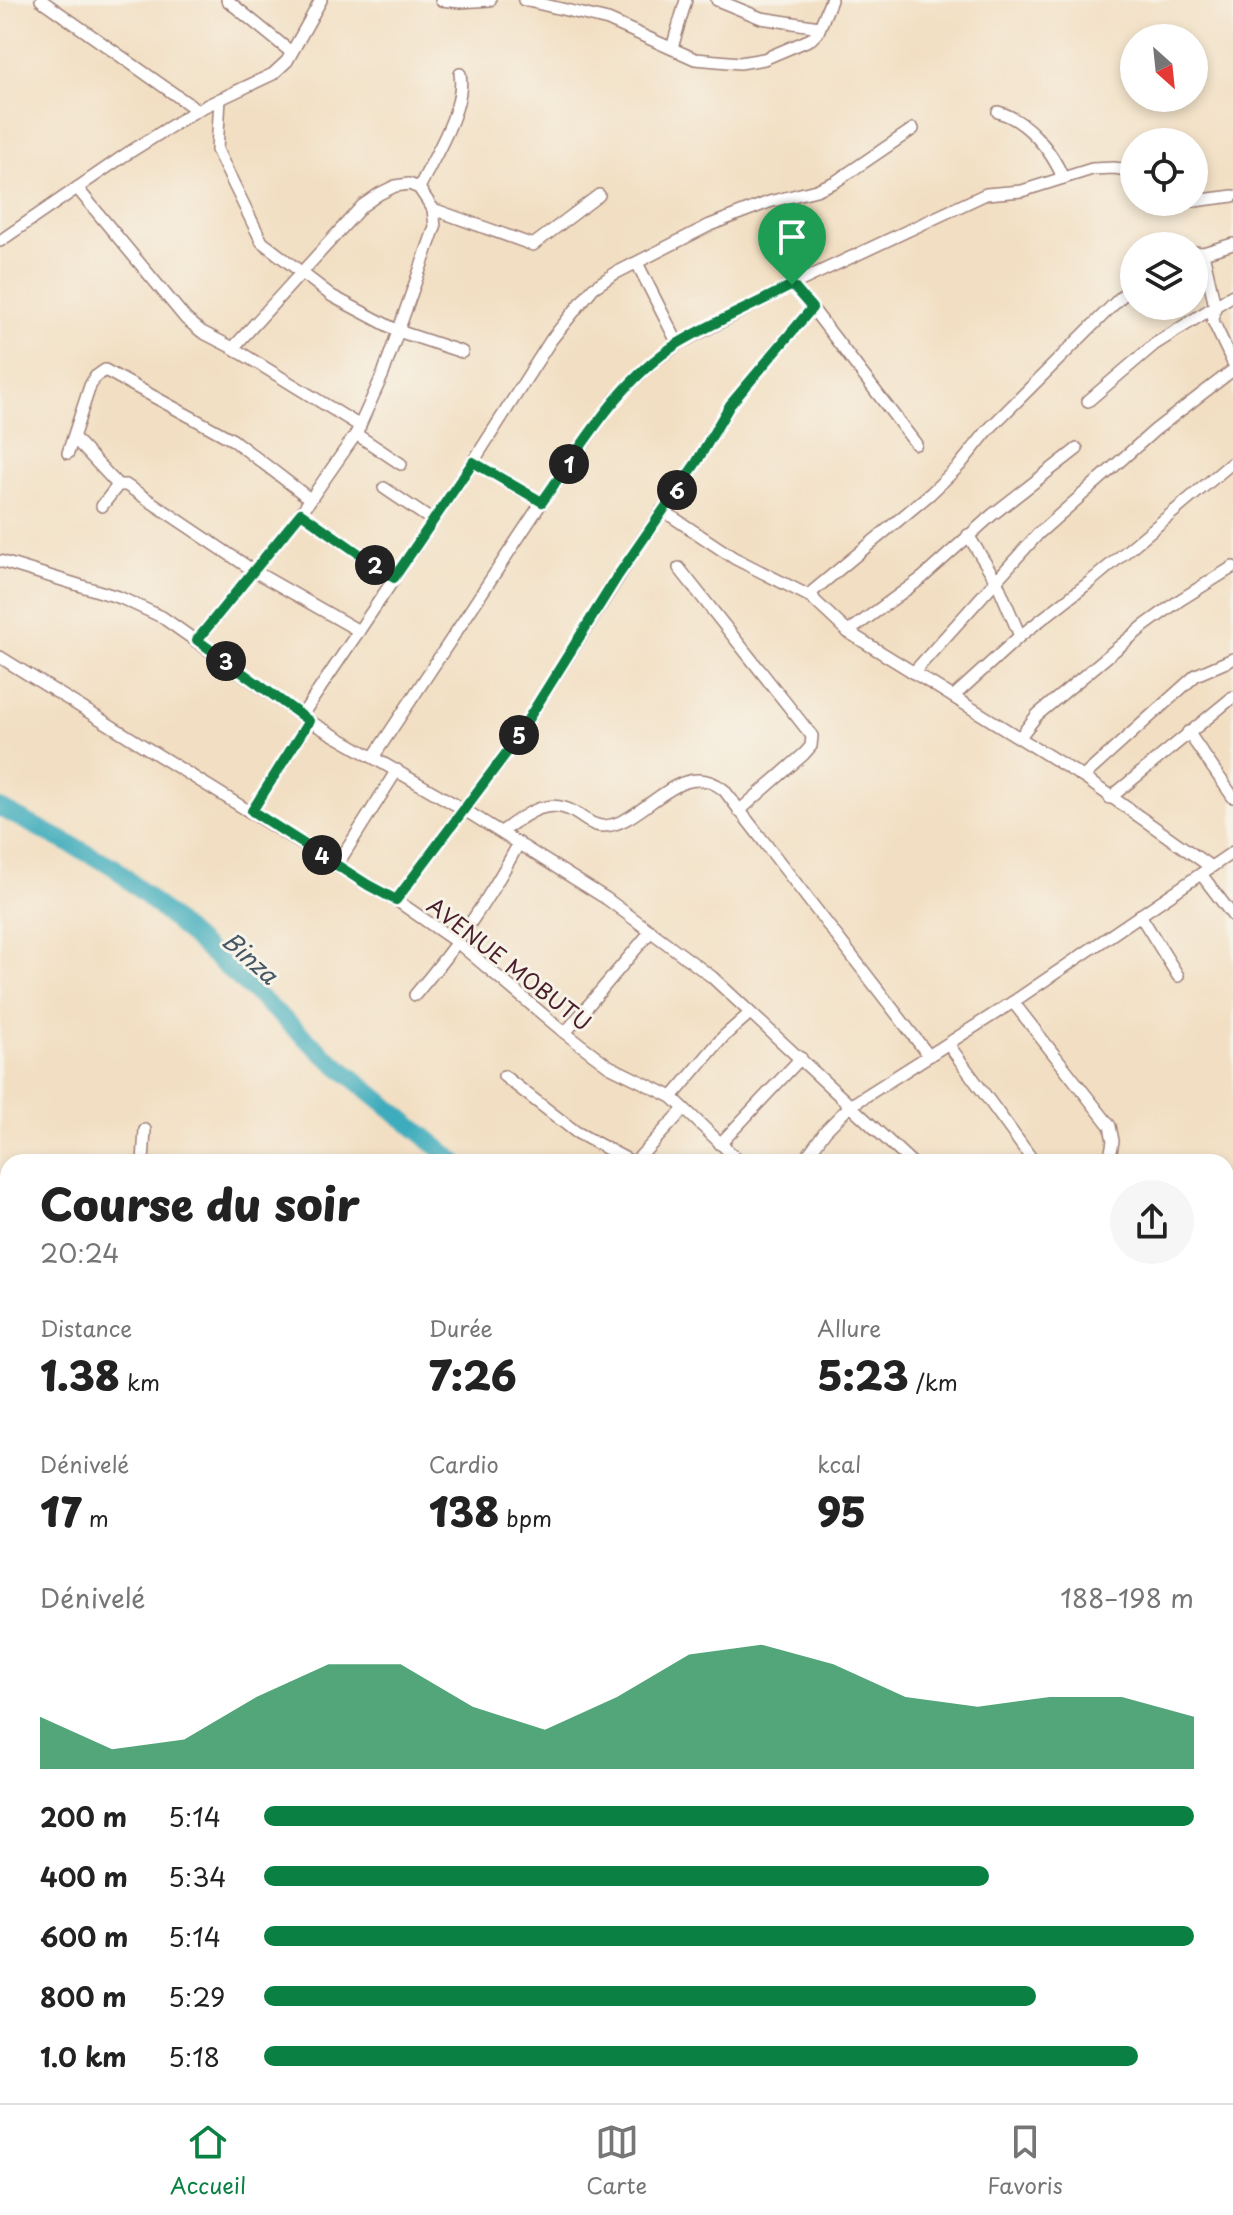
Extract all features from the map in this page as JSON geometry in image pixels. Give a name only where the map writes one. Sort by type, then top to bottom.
[{"type":"street","points":[[41,0],[197,110]]},
{"type":"street","points":[[227,0],[291,52]]},
{"type":"street","points":[[0,241],[197,110],[273,74],[282,67],[321,0]]},
{"type":"street","points":[[441,0],[490,0]]},
{"type":"street","points":[[524,0],[590,14],[695,59],[740,63],[764,59],[811,39],[831,0]]},
{"type":"street","points":[[672,48],[686,0]]},
{"type":"street","points":[[717,0],[761,18],[819,27]]},
{"type":"street","points":[[419,188],[457,110],[462,94],[460,74]]},
{"type":"street","points":[[220,99],[217,150],[262,242],[332,296],[398,331],[462,352]]},
{"type":"street","points":[[998,112],[1010,117],[1039,139],[1052,154],[1063,178]]},
{"type":"street","points":[[252,811],[359,631],[551,340],[593,288],[710,225],[769,202],[835,182],[913,129]]},
{"type":"street","points":[[374,756],[542,502],[615,399],[652,363],[678,344],[792,285],[986,194],[1022,191],[1092,169],[1120,169]]},
{"type":"street","points":[[197,640],[301,513],[358,430],[372,403],[435,227],[433,209],[419,188],[409,184],[395,186],[362,206],[233,348]]},
{"type":"street","points":[[77,188],[186,319],[358,430],[401,464]]},
{"type":"street","points":[[433,209],[533,245],[599,195]]},
{"type":"street","points":[[1208,199],[1233,196]]},
{"type":"street","points":[[1208,250],[1233,244]]},
{"type":"street","points":[[637,263],[678,344]]},
{"type":"street","points":[[1208,284],[1215,306],[1213,321],[1233,363]]},
{"type":"street","points":[[792,285],[916,444]]},
{"type":"street","points":[[1088,401],[1155,344],[1233,295]]},
{"type":"street","points":[[813,598],[813,591],[930,494],[959,466],[988,430],[1120,298]]},
{"type":"street","points":[[396,900],[510,748],[662,510],[696,463],[730,405],[812,308]]},
{"type":"street","points":[[913,673],[1038,534],[1155,430],[1233,370]]},
{"type":"street","points":[[68,453],[95,377],[100,372],[111,372],[233,440],[310,499]]},
{"type":"street","points":[[74,438],[118,485],[126,485],[254,571],[359,631]]},
{"type":"street","points":[[848,632],[922,578],[968,535],[1077,449]]},
{"type":"street","points":[[473,462],[542,502]]},
{"type":"street","points":[[954,696],[1020,636],[1233,462]]},
{"type":"street","points":[[102,506],[118,485]]},
{"type":"street","points":[[384,488],[433,521]]},
{"type":"street","points":[[662,510],[734,558],[813,598],[848,632],[1083,777],[1206,870],[1233,916]]},
{"type":"street","points":[[301,513],[394,578]]},
{"type":"street","points":[[968,535],[997,582],[1020,636]]},
{"type":"street","points":[[0,561],[143,607],[197,640],[305,718],[463,809],[607,899],[712,977],[902,1154]]},
{"type":"street","points":[[1020,737],[1037,715],[1144,626],[1233,567]]},
{"type":"street","points":[[679,568],[812,736],[811,746],[804,754],[739,811]]},
{"type":"street","name":"AVENUE MOBUTU","points":[[0,657],[396,900],[458,943],[609,1066],[672,1097],[731,1154]]},
{"type":"street","points":[[1083,777],[1196,675],[1233,659]]},
{"type":"street","points":[[1110,798],[1233,697]]},
{"type":"street","points":[[1188,732],[1233,797]]},
{"type":"street","points":[[337,865],[397,770]]},
{"type":"street","points":[[501,832],[533,810],[546,806],[569,809],[595,825],[612,824],[673,788],[695,779],[705,778],[714,782],[724,790],[929,1056]]},
{"type":"street","points":[[415,995],[458,943],[492,892],[519,843]]},
{"type":"street","points":[[809,1154],[826,1130],[850,1106],[1013,1002],[1233,852]]},
{"type":"street","points":[[1140,915],[1178,976]]},
{"type":"street","points":[[565,1033],[651,931]]},
{"type":"street","points":[[1013,1002],[1110,1126],[1113,1141],[1111,1154]]},
{"type":"street","points":[[672,1097],[723,1037],[750,1013]]},
{"type":"street","points":[[948,1044],[1028,1154]]},
{"type":"street","points":[[720,1144],[801,1058]]},
{"type":"street","points":[[504,1076],[576,1132],[619,1154]]},
{"type":"street","points":[[642,1154],[684,1109]]},
{"type":"street","points":[[144,1154],[145,1130]]},
{"type":"waterway","name":"Binza","points":[[0,808],[114,867],[321,1052],[446,1154]]},
{"type":"route","points":[[792,285],[812,308],[730,405],[696,463],[617,577],[510,748],[396,900],[252,811],[309,721],[197,640],[301,513],[394,578],[473,462],[542,502],[615,399],[652,363],[678,344],[792,285]]}]
